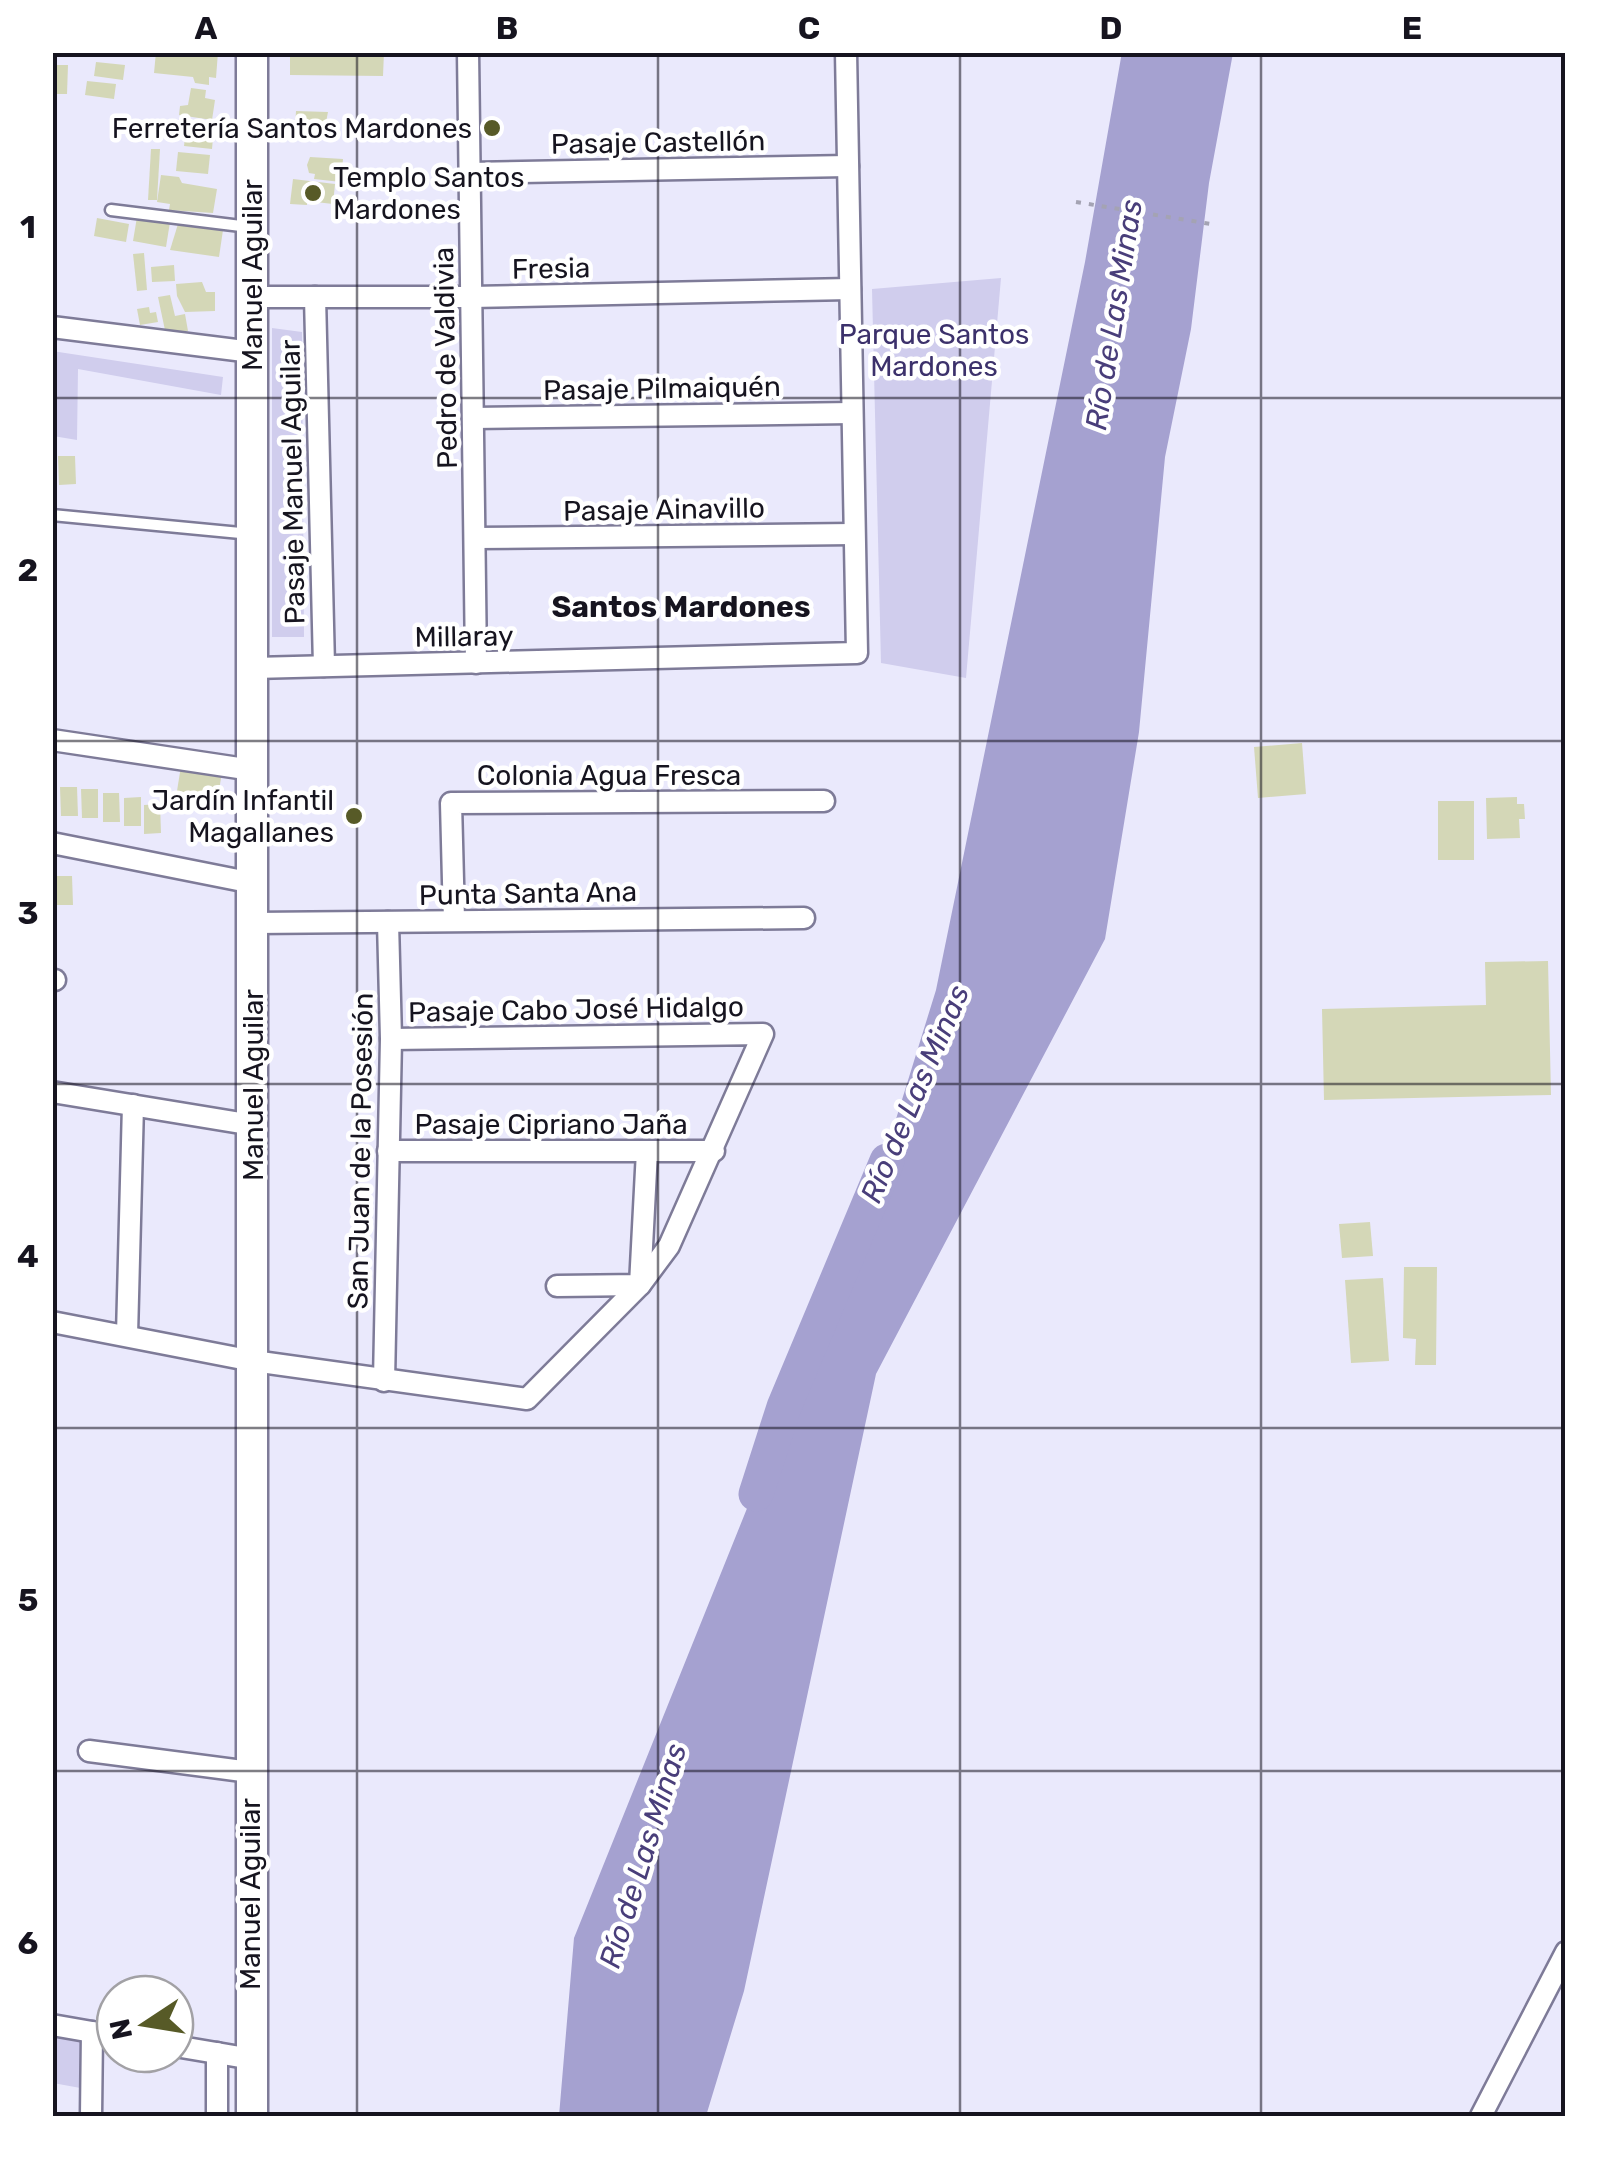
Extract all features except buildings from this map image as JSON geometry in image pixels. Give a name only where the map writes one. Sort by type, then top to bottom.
[{"type":"street","name":"Manuel Aguilar","points":[[252,52],[252,2116]]},
{"type":"street","name":"Pedro de Valdivia","points":[[468,52],[476,663]]},
{"type":"street","points":[[846,52],[853,534]]},
{"type":"street","name":"Pasaje Castellón","points":[[470,173],[848,166]]},
{"type":"street","name":"Fresia","points":[[252,296],[472,297],[850,289]]},
{"type":"street","name":"Pasaje Manuel Aguilar","points":[[315,297],[324,666]]},
{"type":"street","points":[[52,327],[252,352]]},
{"type":"street","name":"Pasaje Pilmaiquén","points":[[473,418],[852,413]]},
{"type":"street","name":"Millaray","points":[[252,668],[857,654],[853,534]]},
{"type":"street","name":"Pasaje Ainavillo","points":[[475,538],[853,534]]},
{"type":"street","points":[[52,740],[252,770]]},
{"type":"street","name":"Colonia Agua Fresca","points":[[454,920],[451,803],[824,801]]},
{"type":"street","points":[[52,843],[253,883]]},
{"type":"street","name":"Punta Santa Ana","points":[[252,923],[804,918]]},
{"type":"street","name":"San Juan de la Posesión","points":[[384,1381],[391,1038],[388,922]]},
{"type":"street","name":"Pasaje Cabo José Hidalgo","points":[[391,1038],[762,1034],[714,1151]]},
{"type":"street","points":[[52,1092],[253,1125]]},
{"type":"street","points":[[127,1334],[133,1105]]},
{"type":"street","points":[[640,1284],[647,1151]]},
{"type":"street","points":[[52,1322],[253,1361],[526,1399],[640,1284],[670,1246],[714,1151]]},
{"type":"street","name":"Pasaje Cipriano Jaña","points":[[388,1152],[714,1151]]},
{"type":"street","points":[[557,1286],[640,1284]]},
{"type":"street","points":[[89,1751],[250,1772]]},
{"type":"street","points":[[1485,2114],[1566,1952]]},
{"type":"street","points":[[52,2025],[95,2033]]},
{"type":"street","points":[[90,2116],[92,2032]]},
{"type":"street","points":[[195,2049],[252,2059]]},
{"type":"street","points":[[217,2053],[217,2116]]},
{"type":"lane","points":[[111,210],[252,228]]},
{"type":"lane","points":[[52,515],[252,534]]},
{"type":"path","points":[[1076,202],[1217,225]]},
{"type":"green space","name":"Parque Santos Mardones","points":[[1001,278],[966,678],[881,663],[872,289]]},
{"type":"green space","points":[[272,328],[302,332],[304,637],[272,637]]},
{"type":"green space","points":[[52,351],[223,377],[221,395],[78,369],[77,440],[53,436]]},
{"type":"green space","points":[[52,2030],[87,2036],[86,2089],[53,2083]]},
{"type":"water","points":[[1122,52],[1233,53],[1209,183],[1191,329],[1165,457],[1139,732],[1105,939],[876,1374],[744,1991],[706,2116],[559,2116],[574,1938],[870,1203],[936,990],[1085,262]]},
{"type":"waterway","name":"Río de Las Minas","points":[[756,1494],[784,1407],[887,1161]]},
{"type":"place","name":"Ferretería Santos Mardones","points":[[492,128]]},
{"type":"place","name":"Templo Santos Mardones","points":[[313,193]]},
{"type":"place","name":"Jardín Infantil Magallanes","points":[[354,816]]},
{"type":"district","name":"Santos Mardones","points":[[681,607]]}]
